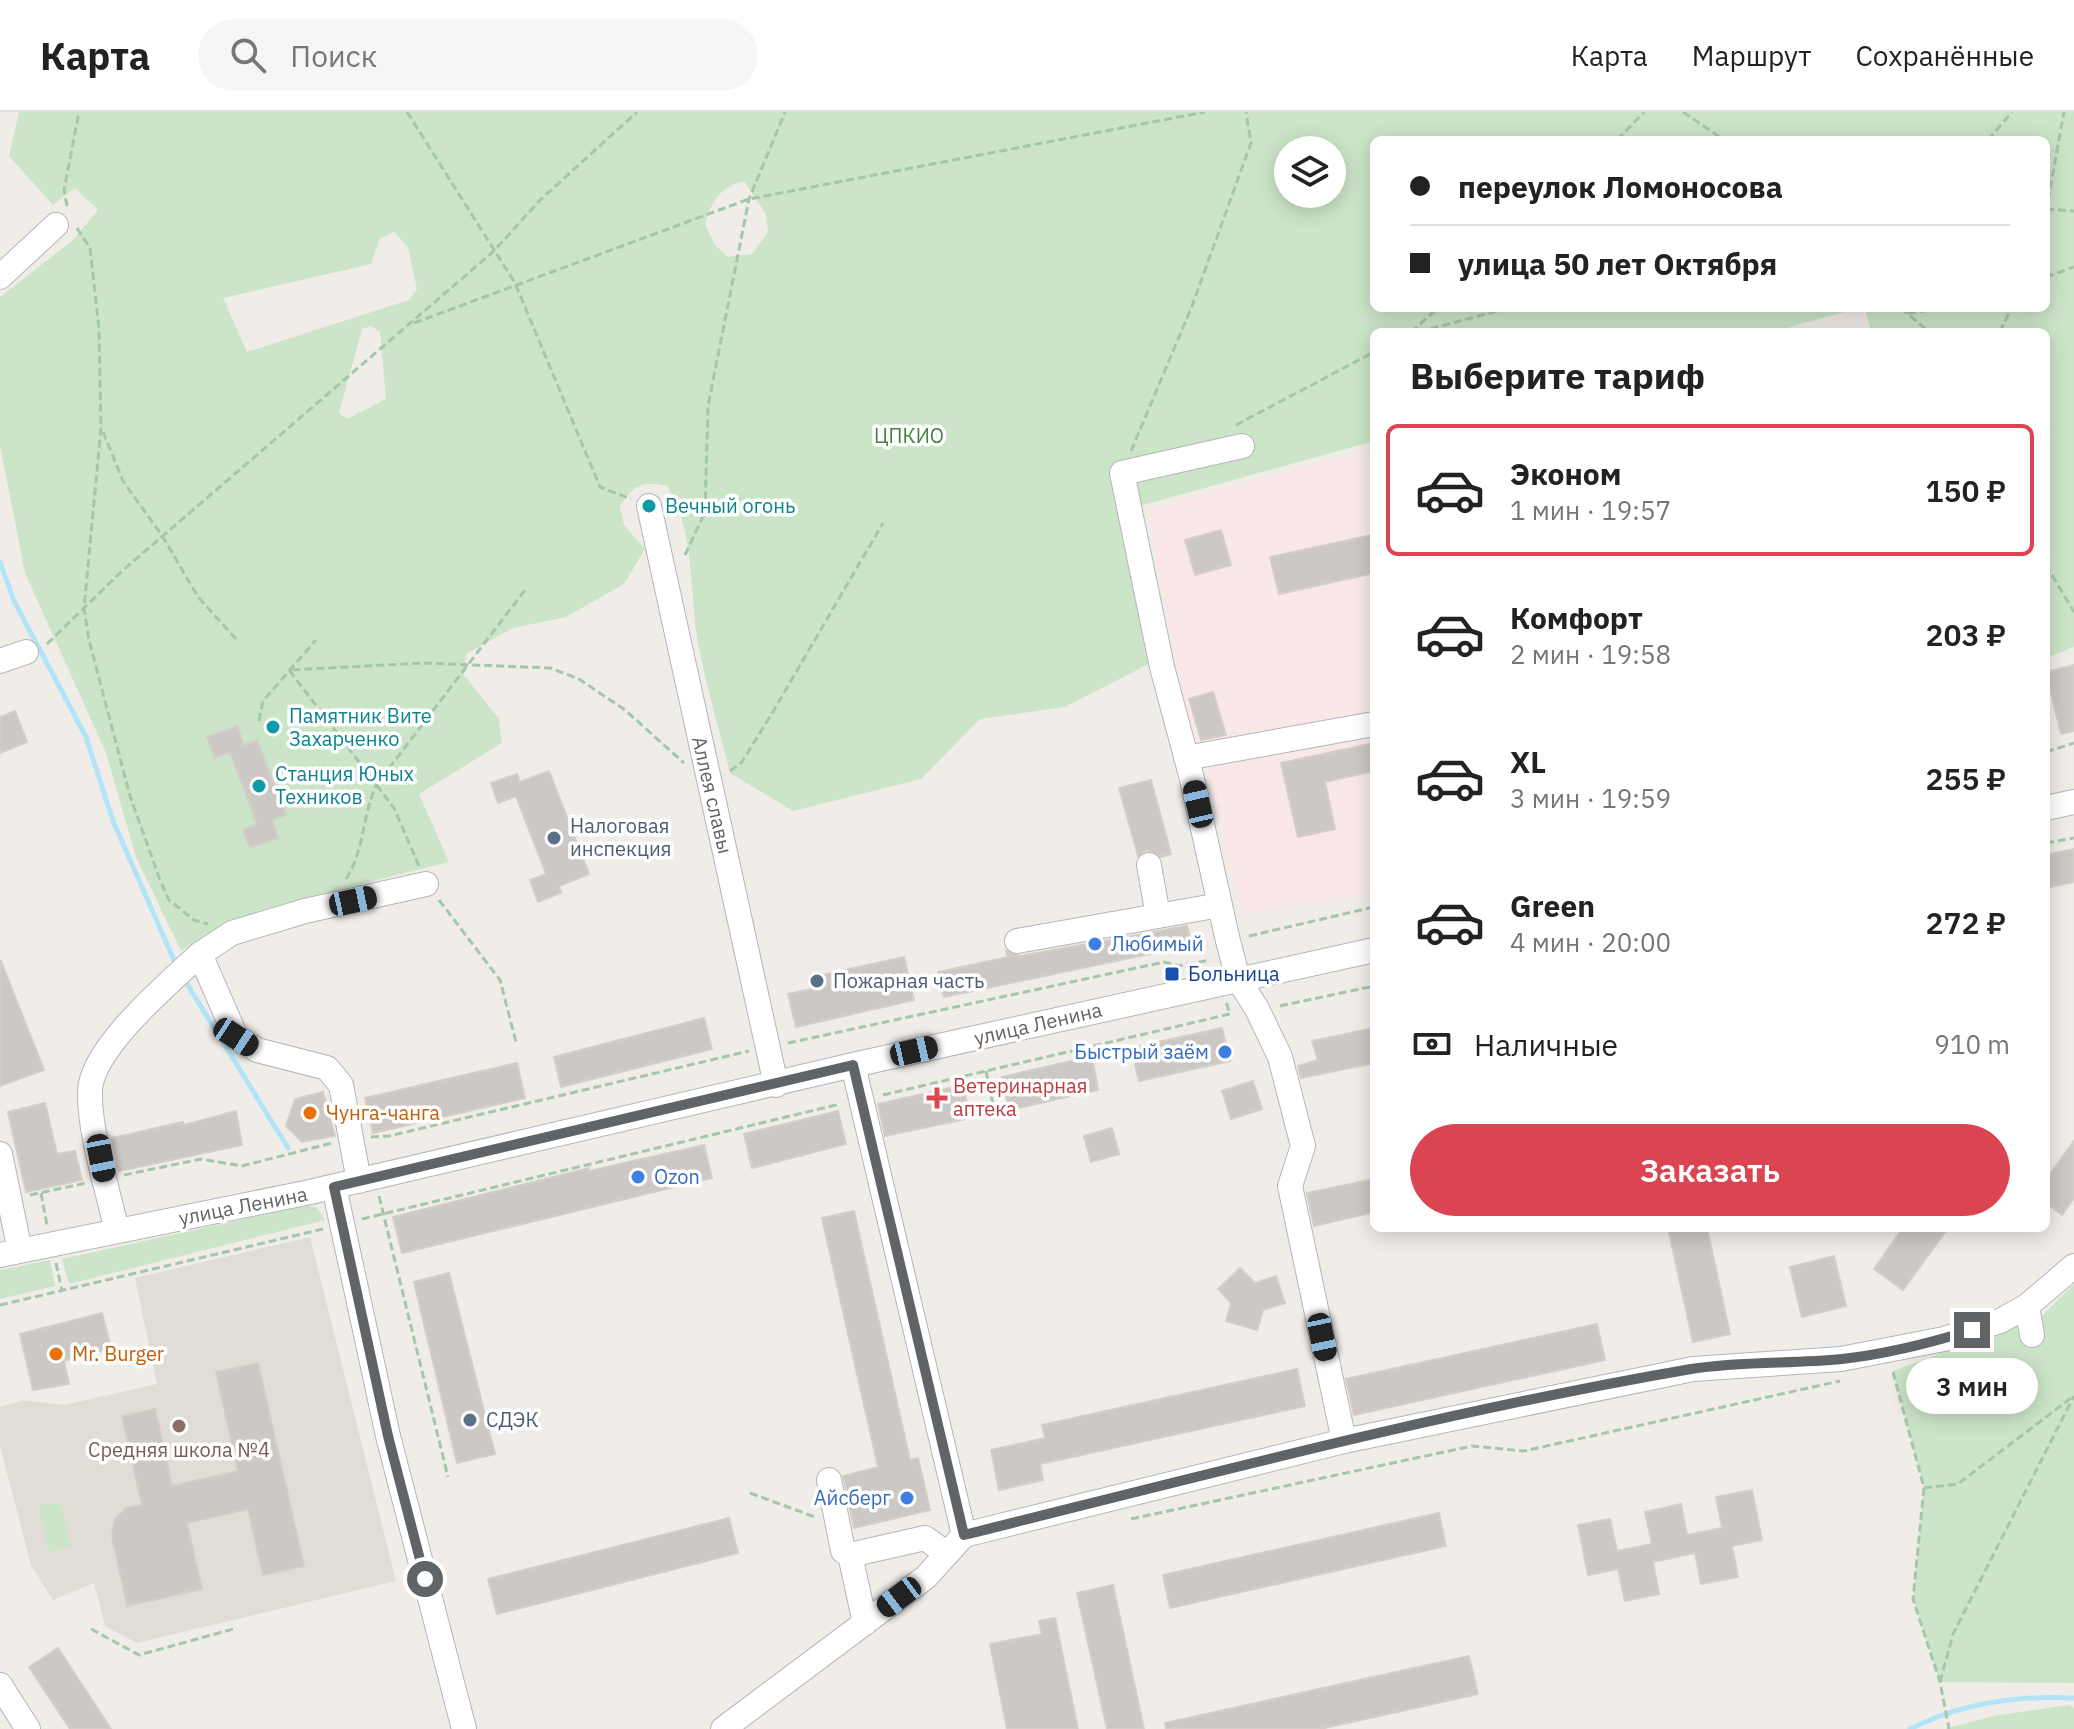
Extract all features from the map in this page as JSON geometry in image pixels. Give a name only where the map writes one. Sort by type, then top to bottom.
[{"type":"street","points":[[0,277],[67,222]]},
{"type":"street","points":[[1237,437],[1122,473],[1162,667],[1228,941],[1229,981],[1257,1009],[1280,1057],[1303,1146],[1290,1186],[1344,1441]]},
{"type":"street","name":"Аллея славы","points":[[649,506],[776,1085]]},
{"type":"street","points":[[0,661],[37,648]]},
{"type":"street","points":[[1186,758],[1370,725]]},
{"type":"street","points":[[2050,807],[2074,802]]},
{"type":"street","points":[[1149,865],[1158,916]]},
{"type":"street","points":[[117,1231],[89,1090],[97,1066],[142,1010],[200,954],[232,933],[329,906],[426,884]]},
{"type":"street","points":[[1017,941],[1220,905]]},
{"type":"street","name":"улица Ленина","points":[[10,1253],[334,1187],[853,1065],[1370,951]]},
{"type":"street","points":[[200,954],[236,1037],[257,1050],[327,1068],[341,1085],[351,1139],[367,1179]]},
{"type":"street","points":[[853,1065],[964,1535]]},
{"type":"street","points":[[0,1154],[11,1199],[10,1253]]},
{"type":"street","points":[[334,1187],[388,1436],[464,1729]]},
{"type":"street","points":[[723,1729],[926,1577],[964,1535],[1344,1441],[1693,1369],[1841,1359],[1891,1351],[2000,1321],[2027,1306],[2074,1266]]},
{"type":"street","points":[[2027,1306],[2032,1335]]},
{"type":"street","points":[[829,1480],[843,1551],[850,1555],[925,1538],[947,1554]]},
{"type":"street","points":[[850,1555],[865,1623]]},
{"type":"street","points":[[0,1685],[28,1729]]},
{"type":"path","points":[[79,112],[64,190],[67,222],[90,248],[99,329],[101,428],[84,608],[89,640],[130,796],[169,900],[194,920],[232,933]]},
{"type":"path","points":[[407,112],[515,283],[600,487],[649,506]]},
{"type":"path","points":[[37,648],[414,323],[494,251],[539,201],[637,112]]},
{"type":"path","points":[[685,555],[705,512],[708,406],[749,199],[785,112]]},
{"type":"path","points":[[414,323],[515,283],[749,199],[1205,112]]},
{"type":"path","points":[[1122,473],[1192,306],[1251,143],[1246,112]]},
{"type":"path","points":[[1621,136],[1644,112]]},
{"type":"path","points":[[1683,112],[1718,136]]},
{"type":"path","points":[[1991,136],[2012,112]]},
{"type":"path","points":[[2050,188],[2064,112]]},
{"type":"path","points":[[2050,210],[2074,211]]},
{"type":"path","points":[[2050,276],[2074,267]]},
{"type":"path","points":[[1416,328],[1434,312]]},
{"type":"path","points":[[1434,328],[1493,312]]},
{"type":"path","points":[[1908,313],[1916,312]]},
{"type":"path","points":[[1908,313],[1925,328]]},
{"type":"path","points":[[1237,437],[1370,354]]},
{"type":"path","points":[[101,428],[123,481],[163,537],[198,597],[236,639]]},
{"type":"path","points":[[289,670],[424,663],[550,668],[579,679],[625,710],[689,767],[708,777],[723,777],[742,762],[883,523]]},
{"type":"path","points":[[2050,572],[2074,612]]},
{"type":"path","points":[[329,906],[354,867],[367,804],[377,784],[525,590]]},
{"type":"path","points":[[259,721],[263,701],[316,640]]},
{"type":"path","points":[[289,670],[394,808],[426,884],[500,980],[516,1042]]},
{"type":"path","points":[[2050,751],[2074,743]]},
{"type":"path","points":[[2050,842],[2074,838]]},
{"type":"path","points":[[1228,941],[1370,908]]},
{"type":"path","points":[[0,1305],[1230,1014],[1229,981],[1212,959],[1179,966],[1164,962],[766,1047],[389,1136],[351,1139],[242,1166],[201,1159],[11,1199]]},
{"type":"path","points":[[1257,1009],[1370,987]]},
{"type":"path","points":[[986,1071],[996,1119]]},
{"type":"path","points":[[367,1179],[383,1213],[448,1477]]},
{"type":"path","points":[[1893,1371],[1924,1488],[1913,1599],[1940,1682],[1949,1729]]},
{"type":"path","points":[[1131,1519],[1472,1446],[1524,1451],[1846,1380]]},
{"type":"path","points":[[1924,1488],[1958,1484],[2074,1396]]},
{"type":"path","points":[[1940,1682],[1953,1634],[2074,1396]]},
{"type":"path","points":[[750,1493],[837,1525]]},
{"type":"path","points":[[91,1629],[139,1655],[237,1628]]},
{"type":"shaded area","points":[[1370,450],[1370,893],[1241,915],[1208,770],[1190,737],[1147,509]]},
{"type":"shaded area","name":"Средняя школа №4","points":[[310,1237],[396,1581],[137,1643],[105,1626],[94,1583],[53,1600],[31,1565],[0,1446],[0,1407],[23,1400],[64,1405],[157,1384],[135,1278]]},
{"type":"green space","name":"ЦПКИО","points":[[19,112],[2074,112],[2074,647],[2050,656],[2050,328],[1870,328],[1866,312],[2050,312],[2050,136],[1370,136],[1370,312],[1844,312],[1786,328],[1370,328],[1370,442],[1140,506],[1168,654],[1065,707],[980,719],[921,779],[793,811],[730,773],[699,648],[687,544],[677,505],[667,486],[639,486],[629,493],[620,506],[624,525],[645,549],[624,584],[566,617],[513,628],[466,654],[464,675],[499,719],[502,743],[419,794],[449,862],[293,901],[225,922],[181,951],[136,857],[106,753],[25,573],[0,446],[0,297],[73,240],[98,210],[75,188],[53,205],[9,156]],"holes":[[[744,181],[766,214],[768,232],[752,254],[728,257],[715,245],[705,224],[718,196],[728,187]],[[394,232],[408,247],[417,289],[409,300],[247,352],[223,298],[371,264],[380,238]],[[371,326],[380,332],[386,399],[347,419],[339,413],[362,329]]]},
{"type":"green space","points":[[309,1205],[317,1208],[325,1220],[69,1284],[62,1259]]},
{"type":"green space","points":[[50,1260],[55,1286],[0,1299],[0,1270]]},
{"type":"green space","points":[[2074,1284],[2074,1683],[1940,1682],[1913,1599],[1924,1488],[1893,1371],[2042,1316]]},
{"type":"green space","points":[[60,1501],[71,1547],[49,1552],[38,1506]]},
{"type":"green space","points":[[2069,1705],[2074,1708],[2074,1729],[1945,1729],[1993,1716]]},
{"type":"building","points":[[1221,530],[1231,565],[1195,575],[1185,540]]},
{"type":"building","points":[[1370,535],[1370,574],[1279,594],[1270,557]]},
{"type":"building","points":[[2074,665],[2074,731],[2061,734],[2050,689],[2050,671]]},
{"type":"building","points":[[1213,692],[1226,735],[1201,740],[1189,699]]},
{"type":"building","points":[[15,711],[27,742],[0,753],[0,717]]},
{"type":"building","name":"Станция Юных Техников","points":[[237,726],[244,745],[257,740],[286,815],[272,820],[278,838],[250,848],[243,830],[257,824],[230,752],[215,758],[207,737]]},
{"type":"building","points":[[1370,744],[1370,772],[1325,782],[1335,829],[1298,837],[1281,763]]},
{"type":"building","name":"Налоговая инспекция","points":[[549,771],[589,874],[559,886],[561,893],[538,902],[530,880],[546,874],[516,796],[498,803],[491,783],[517,774],[520,782]]},
{"type":"building","points":[[1151,780],[1171,854],[1161,857],[1147,850],[1138,856],[1119,788]]},
{"type":"building","points":[[2074,849],[2074,882],[2050,887],[2050,854]]},
{"type":"building","points":[[1187,926],[1192,945],[944,997],[938,972],[1008,957],[1006,951],[1020,956]]},
{"type":"building","points":[[904,957],[914,1000],[796,1027],[788,994],[825,986],[822,975]]},
{"type":"building","points":[[0,962],[44,1070],[0,1086]]},
{"type":"building","points":[[704,1018],[712,1049],[561,1087],[554,1057]]},
{"type":"building","points":[[1222,1028],[1230,1061],[1139,1081],[1131,1048]]},
{"type":"building","points":[[1370,1029],[1370,1064],[1301,1078],[1298,1066],[1318,1060],[1312,1041]]},
{"type":"building","points":[[1092,1056],[1098,1090],[1009,1110],[1002,1077]]},
{"type":"building","points":[[517,1063],[525,1098],[373,1133],[365,1098]]},
{"type":"building","points":[[1253,1081],[1262,1109],[1231,1119],[1222,1091]]},
{"type":"building","points":[[963,1085],[970,1118],[885,1136],[878,1104]]},
{"type":"building","name":"Чунга-чанга","points":[[323,1092],[335,1136],[302,1142],[286,1126],[295,1099]]},
{"type":"building","points":[[45,1103],[57,1154],[75,1151],[82,1180],[26,1192],[8,1112]]},
{"type":"building","points":[[236,1111],[242,1145],[119,1171],[112,1138],[183,1122],[184,1125]]},
{"type":"building","points":[[838,1111],[846,1144],[752,1168],[744,1134]]},
{"type":"building","points":[[1112,1128],[1119,1154],[1091,1162],[1084,1136]]},
{"type":"building","points":[[2074,1141],[2074,1198],[2062,1215],[2050,1206],[2050,1174]]},
{"type":"building","points":[[704,1145],[712,1178],[402,1253],[393,1217],[589,1168],[589,1171]]},
{"type":"building","points":[[1370,1180],[1370,1213],[1314,1226],[1307,1193]]},
{"type":"building","points":[[854,1211],[910,1460],[918,1458],[930,1510],[854,1528],[843,1476],[878,1467],[822,1218]]},
{"type":"building","points":[[1669,1232],[1708,1232],[1730,1334],[1693,1342]]},
{"type":"building","points":[[1900,1232],[1945,1232],[1903,1290],[1874,1269]]},
{"type":"building","points":[[1834,1256],[1846,1306],[1802,1317],[1790,1267]]},
{"type":"building","points":[[1240,1268],[1255,1283],[1276,1276],[1285,1303],[1263,1310],[1257,1330],[1226,1321],[1231,1303],[1218,1289]]},
{"type":"building","points":[[449,1273],[495,1454],[457,1463],[414,1282]]},
{"type":"building","name":"Mr. Burger","points":[[102,1313],[111,1348],[64,1361],[69,1384],[33,1390],[20,1334]]},
{"type":"building","points":[[1597,1324],[1605,1360],[1354,1415],[1346,1379]]},
{"type":"building","points":[[258,1363],[304,1566],[263,1575],[248,1509],[187,1523],[202,1589],[127,1606],[112,1536],[115,1519],[126,1508],[142,1505],[122,1416],[155,1409],[172,1486],[238,1471],[216,1372]]},
{"type":"building","points":[[1297,1369],[1305,1406],[1040,1464],[1043,1480],[999,1490],[991,1450],[1045,1438],[1042,1425]]},
{"type":"building","points":[[1752,1490],[1762,1540],[1732,1546],[1738,1577],[1701,1584],[1695,1553],[1653,1562],[1659,1594],[1625,1601],[1618,1569],[1588,1575],[1578,1525],[1610,1519],[1617,1551],[1652,1544],[1645,1512],[1681,1504],[1687,1535],[1722,1528],[1716,1497]]},
{"type":"building","points":[[1439,1513],[1446,1546],[1170,1608],[1163,1575]]},
{"type":"building","points":[[729,1518],[738,1553],[497,1614],[488,1579]]},
{"type":"building","points":[[1113,1585],[1144,1729],[1107,1729],[1077,1593]]},
{"type":"building","points":[[1055,1618],[1078,1729],[1007,1729],[990,1644],[1042,1634],[1039,1621]]},
{"type":"building","points":[[58,1648],[111,1729],[70,1729],[29,1667]]},
{"type":"building","points":[[1469,1656],[1478,1694],[1320,1729],[1166,1729],[1165,1723]]},
{"type":"waterway","points":[[0,562],[14,601],[86,737],[113,821],[177,967]]},
{"type":"waterway","points":[[184,979],[288,1148]]},
{"type":"waterway","points":[[1910,1729],[1949,1713],[1990,1703],[2032,1698],[2074,1698]]},
{"type":"place","name":"Вечный огонь","points":[[649,506]]},
{"type":"place","name":"Памятник Вите Захарченко","points":[[273,727]]},
{"type":"place","name":"Станция Юных Техников","points":[[259,786]]},
{"type":"place","name":"Налоговая инспекция","points":[[554,838]]},
{"type":"place","name":"Любимый","points":[[1095,944]]},
{"type":"place","name":"Больница","points":[[1172,974]]},
{"type":"place","name":"Пожарная часть","points":[[817,981]]},
{"type":"place","name":"Быстрый заём","points":[[1225,1052]]},
{"type":"place","name":"Ветеринарная аптека","points":[[937,1098]]},
{"type":"place","name":"Чунга-чанга","points":[[310,1113]]},
{"type":"place","name":"Ozon","points":[[638,1177]]},
{"type":"place","name":"Mr. Burger","points":[[56,1354]]},
{"type":"place","name":"СДЭК","points":[[470,1420]]},
{"type":"place","name":"Средняя школа №4","points":[[179,1426]]},
{"type":"place","name":"Айсберг","points":[[907,1498]]},
{"type":"route","points":[[425,1579],[388,1436],[334,1187],[853,1065],[964,1535],[1344,1441],[1641,1379],[1746,1363],[1841,1359],[1891,1351],[1972,1330]]}]
